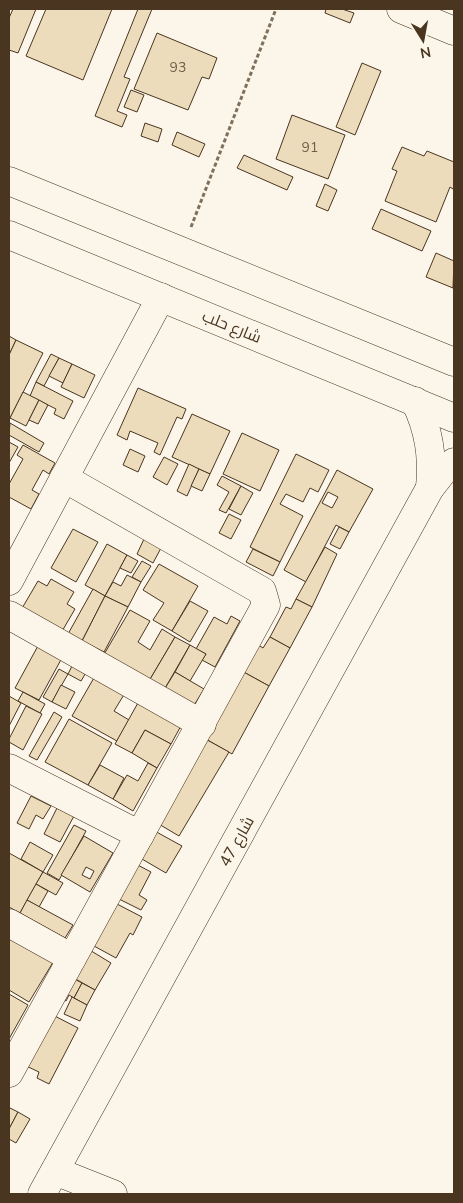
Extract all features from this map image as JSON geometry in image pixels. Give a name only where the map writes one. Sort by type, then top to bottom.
[{"type":"street","points":[[401,9],[454,30]]},
{"type":"street","points":[[9,181],[454,362]]},
{"type":"street","name":"شارع حلب","points":[[12,243],[161,297],[454,418]]},
{"type":"street","points":[[9,581],[161,297]]},
{"type":"street","name":"شارع 47","points":[[415,401],[425,421],[430,443],[432,466],[430,488]]},
{"type":"street","name":"شارع 47","points":[[42,1194],[430,488],[445,469],[454,462]]},
{"type":"street","points":[[9,1073],[266,605],[266,598],[262,591],[64,478]]},
{"type":"street","points":[[9,615],[202,724]]},
{"type":"street","points":[[9,768],[140,835]]},
{"type":"street","points":[[9,923],[72,958]]},
{"type":"street","points":[[55,1171],[112,1194]]},
{"type":"path","points":[[181,251],[276,9]]},
{"type":"building","points":[[13,9],[36,9],[18,53],[9,50],[9,18]]},
{"type":"building","points":[[46,9],[112,9],[83,80],[26,56]]},
{"type":"building","points":[[138,9],[152,9],[124,77],[130,79],[117,111],[127,115],[122,127],[95,116]]},
{"type":"building","points":[[326,9],[342,9],[354,13],[350,23],[325,13]]},
{"type":"building","points":[[157,33],[217,58],[209,79],[202,77],[188,110],[134,89]]},
{"type":"building","points":[[362,63],[381,71],[355,135],[336,127]]},
{"type":"building","points":[[131,90],[144,95],[137,112],[124,107]]},
{"type":"building","points":[[292,115],[345,135],[328,179],[276,159]]},
{"type":"building","points":[[145,123],[162,129],[158,142],[141,136]]},
{"type":"building","points":[[177,132],[205,144],[199,157],[172,145]]},
{"type":"building","points":[[402,147],[424,156],[427,151],[454,162],[454,187],[453,189],[450,187],[436,222],[385,201],[397,171],[392,169]]},
{"type":"building","points":[[244,155],[293,177],[287,190],[237,168]]},
{"type":"building","points":[[325,184],[337,190],[328,211],[316,206]]},
{"type":"building","points":[[381,209],[431,231],[422,251],[372,229]]},
{"type":"building","points":[[436,253],[454,261],[453,288],[426,277]]},
{"type":"building","points":[[9,336],[16,340],[9,355]]},
{"type":"building","points":[[16,340],[43,353],[9,420],[9,355]]},
{"type":"building","points":[[51,354],[59,358],[44,386],[36,382]]},
{"type":"building","points":[[59,358],[72,364],[63,383],[49,376]]},
{"type":"building","points":[[72,364],[95,375],[84,398],[61,387]]},
{"type":"building","points":[[36,382],[73,401],[64,419],[54,414],[56,409],[30,396]]},
{"type":"building","points":[[138,388],[186,409],[182,419],[177,417],[160,455],[154,452],[158,443],[130,431],[127,440],[117,435]]},
{"type":"building","points":[[23,392],[39,400],[26,426],[10,418]]},
{"type":"building","points":[[39,400],[48,405],[38,424],[29,420]]},
{"type":"building","points":[[192,414],[230,431],[210,474],[172,457]]},
{"type":"building","points":[[10,423],[44,443],[39,452],[9,435]]},
{"type":"building","points":[[242,433],[279,450],[260,491],[223,474]]},
{"type":"building","points":[[9,442],[18,447],[9,463]]},
{"type":"building","points":[[23,445],[55,463],[49,474],[43,470],[32,490],[39,494],[31,509],[9,497],[9,484],[23,459],[17,455]]},
{"type":"building","points":[[130,449],[145,456],[138,472],[123,465]]},
{"type":"building","points":[[296,454],[329,470],[318,492],[310,488],[303,502],[286,494],[280,504],[303,516],[280,562],[250,547]]},
{"type":"building","points":[[164,457],[178,464],[167,485],[153,477]]},
{"type":"building","points":[[189,464],[199,469],[187,496],[177,491]]},
{"type":"building","points":[[199,469],[210,474],[202,491],[191,486]]},
{"type":"building","points":[[337,470],[373,489],[349,532],[336,525],[306,582],[284,570]],"holes":[[[328,492],[338,497],[332,508],[322,503]]]},
{"type":"building","points":[[222,476],[241,486],[226,513],[219,510],[229,492],[217,485]]},
{"type":"building","points":[[241,486],[253,493],[241,515],[229,509]]},
{"type":"building","points":[[229,514],[241,520],[231,539],[219,533]]},
{"type":"building","points":[[339,527],[349,532],[340,549],[330,544]]},
{"type":"building","points":[[73,529],[98,542],[76,582],[51,568]]},
{"type":"building","points":[[144,539],[161,548],[153,563],[137,554]]},
{"type":"building","points":[[107,544],[127,555],[105,596],[85,585]]},
{"type":"building","points":[[325,547],[337,554],[312,607],[296,599]]},
{"type":"building","points":[[253,549],[280,562],[273,576],[246,562]]},
{"type":"building","points":[[127,555],[138,561],[131,573],[120,568]]},
{"type":"building","points":[[142,561],[151,566],[141,582],[132,577]]},
{"type":"building","points":[[159,564],[198,586],[172,631],[153,620],[164,603],[143,590]]},
{"type":"building","points":[[127,575],[141,582],[128,607],[105,596],[113,582],[121,586]]},
{"type":"building","points":[[51,579],[74,592],[67,604],[75,609],[61,633],[21,610],[38,581],[47,586]]},
{"type":"building","points":[[93,589],[105,596],[82,641],[68,634]]},
{"type":"building","points":[[105,596],[128,607],[104,652],[82,641]]},
{"type":"building","points":[[296,599],[312,607],[290,648],[270,637],[286,607],[291,609]]},
{"type":"building","points":[[190,601],[208,611],[190,642],[172,631]]},
{"type":"building","points":[[130,610],[150,621],[138,642],[150,650],[162,629],[175,637],[149,681],[103,656]]},
{"type":"building","points":[[231,616],[240,621],[215,667],[202,660],[206,654],[196,649],[214,617],[227,624]]},
{"type":"building","points":[[175,637],[190,645],[164,690],[149,681]]},
{"type":"building","points":[[270,637],[290,648],[269,686],[240,670],[255,643],[263,648]]},
{"type":"building","points":[[39,644],[63,656],[39,700],[15,688]]},
{"type":"building","points":[[190,645],[206,654],[190,681],[175,672]]},
{"type":"building","points":[[73,664],[87,671],[81,681],[68,674]]},
{"type":"building","points":[[59,669],[68,674],[52,702],[43,697]]},
{"type":"building","points":[[240,670],[269,686],[232,754],[204,738]]},
{"type":"building","points":[[175,672],[204,689],[193,707],[164,690]]},
{"type":"building","points":[[95,676],[125,693],[114,711],[129,720],[117,741],[72,716]]},
{"type":"building","points":[[61,685],[75,692],[66,709],[52,702]]},
{"type":"building","points":[[23,692],[45,704],[40,713],[18,701]]},
{"type":"building","points":[[9,696],[21,703],[9,726]]},
{"type":"building","points":[[139,701],[182,724],[171,744],[145,730],[132,753],[115,744]]},
{"type":"building","points":[[26,706],[42,714],[23,750],[9,742],[9,739]]},
{"type":"building","points":[[54,712],[62,717],[37,760],[29,756]]},
{"type":"building","points":[[69,719],[112,743],[88,785],[45,762]]},
{"type":"building","points":[[145,730],[171,744],[157,768],[132,753]]},
{"type":"building","points":[[200,736],[229,752],[179,836],[152,820]]},
{"type":"building","points":[[148,763],[157,768],[133,811],[113,799],[127,775],[138,781]]},
{"type":"building","points":[[100,765],[124,778],[113,799],[88,785]]},
{"type":"building","points":[[31,796],[51,806],[43,819],[36,815],[29,829],[17,823]]},
{"type":"building","points":[[57,808],[74,816],[60,842],[44,834]]},
{"type":"building","points":[[74,825],[86,831],[59,880],[47,873]]},
{"type":"building","points":[[151,829],[182,846],[166,873],[135,855]]},
{"type":"building","points":[[84,836],[113,853],[90,892],[61,875]],"holes":[[[86,867],[94,871],[90,879],[82,875]]]},
{"type":"building","points":[[30,842],[53,855],[43,872],[21,859]]},
{"type":"building","points":[[9,853],[43,872],[20,913],[9,907]]},
{"type":"building","points":[[132,862],[151,872],[139,895],[147,900],[141,910],[113,896]]},
{"type":"building","points":[[43,872],[63,883],[56,895],[36,884]]},
{"type":"building","points":[[36,884],[48,891],[39,907],[27,900]]},
{"type":"building","points":[[27,900],[73,925],[65,938],[20,913]]},
{"type":"building","points":[[117,904],[142,917],[133,935],[130,933],[116,958],[94,946]]},
{"type":"building","points":[[13,934],[55,959],[29,1002],[9,990],[9,942]]},
{"type":"building","points":[[88,949],[111,963],[95,990],[72,977]]},
{"type":"building","points":[[67,975],[82,983],[74,998],[69,995],[66,1001],[55,995]]},
{"type":"building","points":[[82,983],[95,990],[87,1005],[74,998]]},
{"type":"building","points":[[9,994],[28,1005],[9,1039]]},
{"type":"building","points":[[72,997],[87,1005],[80,1021],[64,1014]]},
{"type":"building","points":[[49,1013],[78,1028],[49,1084],[37,1078],[39,1072],[22,1064]]},
{"type":"building","points":[[10,1108],[18,1112],[9,1129],[9,1111]]},
{"type":"building","points":[[18,1112],[30,1119],[16,1143],[9,1139],[9,1129]]}]
